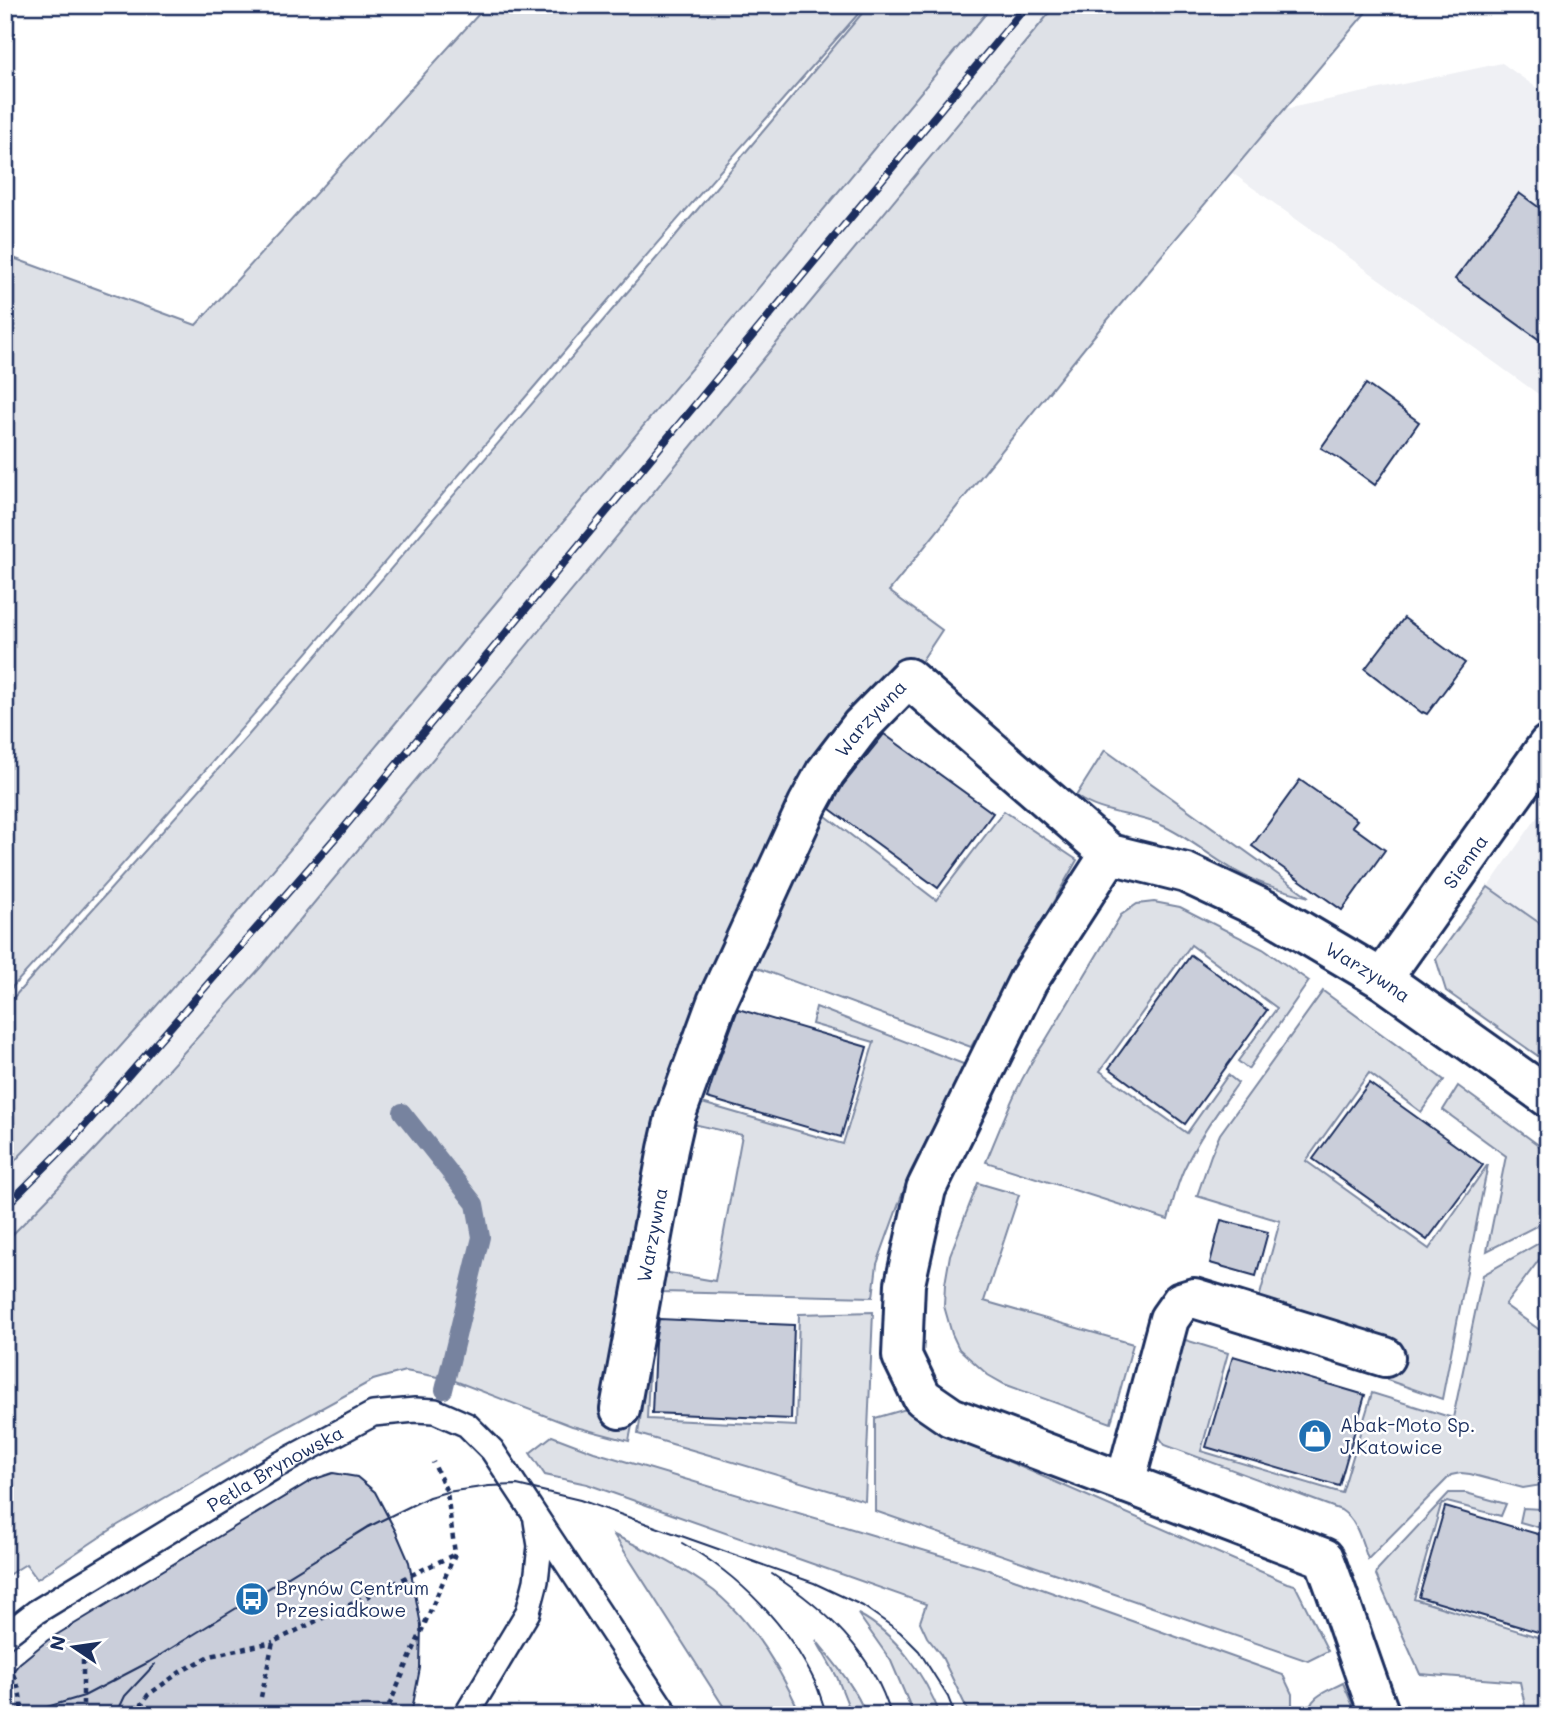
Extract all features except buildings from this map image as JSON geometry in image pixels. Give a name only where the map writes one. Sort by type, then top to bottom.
[{"type":"street","name":"Warzywna","points":[[620,1409],[676,1114],[717,1002],[808,804],[825,773],[861,726],[908,678],[1110,854],[1186,873],[1267,911],[1382,979],[1548,1097]]},
{"type":"street","name":"Sienna","points":[[1382,979],[1548,745]]},
{"type":"street","points":[[1110,854],[1028,981],[926,1189],[905,1284],[902,1356],[922,1397],[951,1418],[1324,1558],[1380,1715]]},
{"type":"street","points":[[1125,1483],[1169,1319],[1181,1302],[1194,1297],[1385,1357]]},
{"type":"lane","name":"Pętla Brynowska","points":[[5,1636],[36,1612],[276,1466],[373,1414],[415,1409],[435,1411],[467,1425],[492,1450],[667,1715]]},
{"type":"lane","name":"Pętla Brynowska","points":[[466,1715],[528,1612],[536,1581],[540,1546],[533,1512]]},
{"type":"path","points":[[385,1715],[455,1554],[447,1492],[433,1462]]},
{"type":"path","points":[[135,1715],[148,1695],[180,1672],[210,1656],[273,1642],[455,1554]]},
{"type":"path","points":[[261,1696],[273,1642]]},
{"type":"path","points":[[83,1660],[83,1715]]},
{"type":"path","points":[[8,1666],[16,1682],[22,1715]]},
{"type":"shaded area","points":[[487,5],[866,5],[640,263],[246,723],[5,995],[5,255],[196,325]]},
{"type":"shaded area","points":[[869,5],[993,5],[267,877],[165,997],[5,1171],[5,1007],[246,738]]},
{"type":"shaded area","points":[[993,5],[1056,5],[261,967],[62,1185],[5,1242],[5,1171],[125,1042],[229,922]]},
{"type":"shaded area","points":[[1056,5],[1372,5],[1094,336],[889,591],[942,630],[720,967],[629,1441],[572,1426],[450,1379],[405,1371],[373,1380],[276,1433],[118,1525],[37,1579],[26,1564],[5,1577],[5,1242],[103,1140],[261,967]]},
{"type":"shaded area","points":[[1502,63],[1548,96],[1548,401],[1231,172],[1285,109]]},
{"type":"shaded area","points":[[1105,750],[1309,897],[1243,875],[1161,825],[1106,810],[1076,796]]},
{"type":"shaded area","points":[[1548,802],[1548,929],[1488,887]]},
{"type":"shaded area","points":[[1004,811],[1077,860],[971,1047],[752,966],[822,813],[936,900]]},
{"type":"shaded area","points":[[1488,887],[1548,929],[1548,1063],[1446,991],[1436,959]]},
{"type":"shaded area","points":[[1154,902],[1180,907],[1263,949],[1309,981],[1248,1069],[1238,1061],[1277,1008],[1191,945],[1100,1071],[1187,1133],[1228,1075],[1238,1083],[1191,1156],[1180,1180],[1168,1220],[986,1162],[1026,1071],[1121,915],[1137,904]]},
{"type":"shaded area","points":[[1323,991],[1444,1080],[1421,1112],[1369,1073],[1306,1161],[1429,1249],[1488,1164],[1442,1399],[1387,1380],[1394,1349],[1257,1306],[1280,1221],[1197,1196],[1220,1134]]},
{"type":"shaded area","points":[[816,1007],[966,1065],[910,1173],[877,1264],[873,1297],[661,1292],[663,1272],[715,1281],[742,1135],[693,1124],[702,1103],[843,1144],[874,1042],[812,1024]]},
{"type":"shaded area","points":[[1458,1086],[1548,1152],[1548,1220],[1487,1251],[1506,1156],[1443,1110]]},
{"type":"shaded area","points":[[978,1183],[1019,1195],[984,1301],[1133,1344],[1111,1423],[1004,1384],[988,1375],[959,1349],[944,1306],[945,1284],[950,1255]]},
{"type":"shaded area","points":[[1548,1238],[1548,1248],[1505,1305],[1548,1336],[1548,1484],[1523,1488],[1470,1474],[1451,1475],[1368,1559],[1355,1526],[1341,1510],[1165,1445],[1160,1438],[1158,1432],[1179,1338],[1228,1353],[1201,1451],[1342,1493],[1372,1393],[1453,1418],[1483,1275]]},
{"type":"shaded area","points":[[873,1312],[865,1501],[638,1434],[650,1349],[647,1419],[796,1426],[799,1314]]},
{"type":"shaded area","points":[[913,1407],[959,1440],[1295,1585],[1328,1651],[1308,1661],[875,1511],[875,1418]]},
{"type":"shaded area","points":[[552,1436],[594,1452],[983,1568],[1283,1675],[1292,1694],[1292,1715],[970,1715],[941,1655],[927,1637],[920,1622],[926,1604],[587,1484],[545,1475],[530,1453]]},
{"type":"shaded area","points":[[1449,1493],[1466,1493],[1506,1504],[1501,1516],[1447,1502],[1441,1505],[1414,1599],[1548,1640],[1548,1715],[1527,1715],[1520,1682],[1420,1674],[1376,1575],[1378,1569]]},
{"type":"shaded area","points":[[1548,1506],[1548,1530],[1520,1522],[1523,1508],[1542,1509]]},
{"type":"shaded area","points":[[614,1535],[678,1567],[714,1591],[728,1604],[765,1648],[801,1715],[729,1715]]},
{"type":"shaded area","points":[[858,1614],[884,1632],[908,1657],[926,1685],[940,1715],[914,1715],[891,1661]]},
{"type":"shaded area","points":[[816,1640],[850,1685],[866,1715],[852,1715],[837,1677]]},
{"type":"shaded area","points":[[1343,1683],[1357,1715],[1309,1715],[1315,1699]]},
{"type":"shaded area","points":[[1406,1709],[1479,1709],[1480,1715],[1408,1715]]},
{"type":"waterway","points":[[402,1112],[475,1204],[481,1237],[444,1390]]},
{"type":"tram line","points":[[20,1715],[84,1696],[149,1662],[368,1527],[429,1497],[489,1486],[517,1485],[580,1500],[814,1583],[863,1606],[900,1632],[919,1651],[948,1697],[955,1715]]},
{"type":"tram line","points":[[682,1543],[723,1570],[760,1603],[805,1662],[827,1715]]},
{"type":"tram line","points":[[772,1574],[810,1602],[844,1634],[872,1671],[891,1715]]},
{"type":"tram line","points":[[116,1715],[125,1696],[155,1664]]},
{"type":"railway","points":[[5,1207],[72,1140],[343,829],[1027,5]]},
{"type":"place","name":"Abak-Moto Sp. J.Katowice","points":[[1315,1436]]},
{"type":"place","name":"Brynów Centrum Przesiadkowe","points":[[252,1599]]}]
